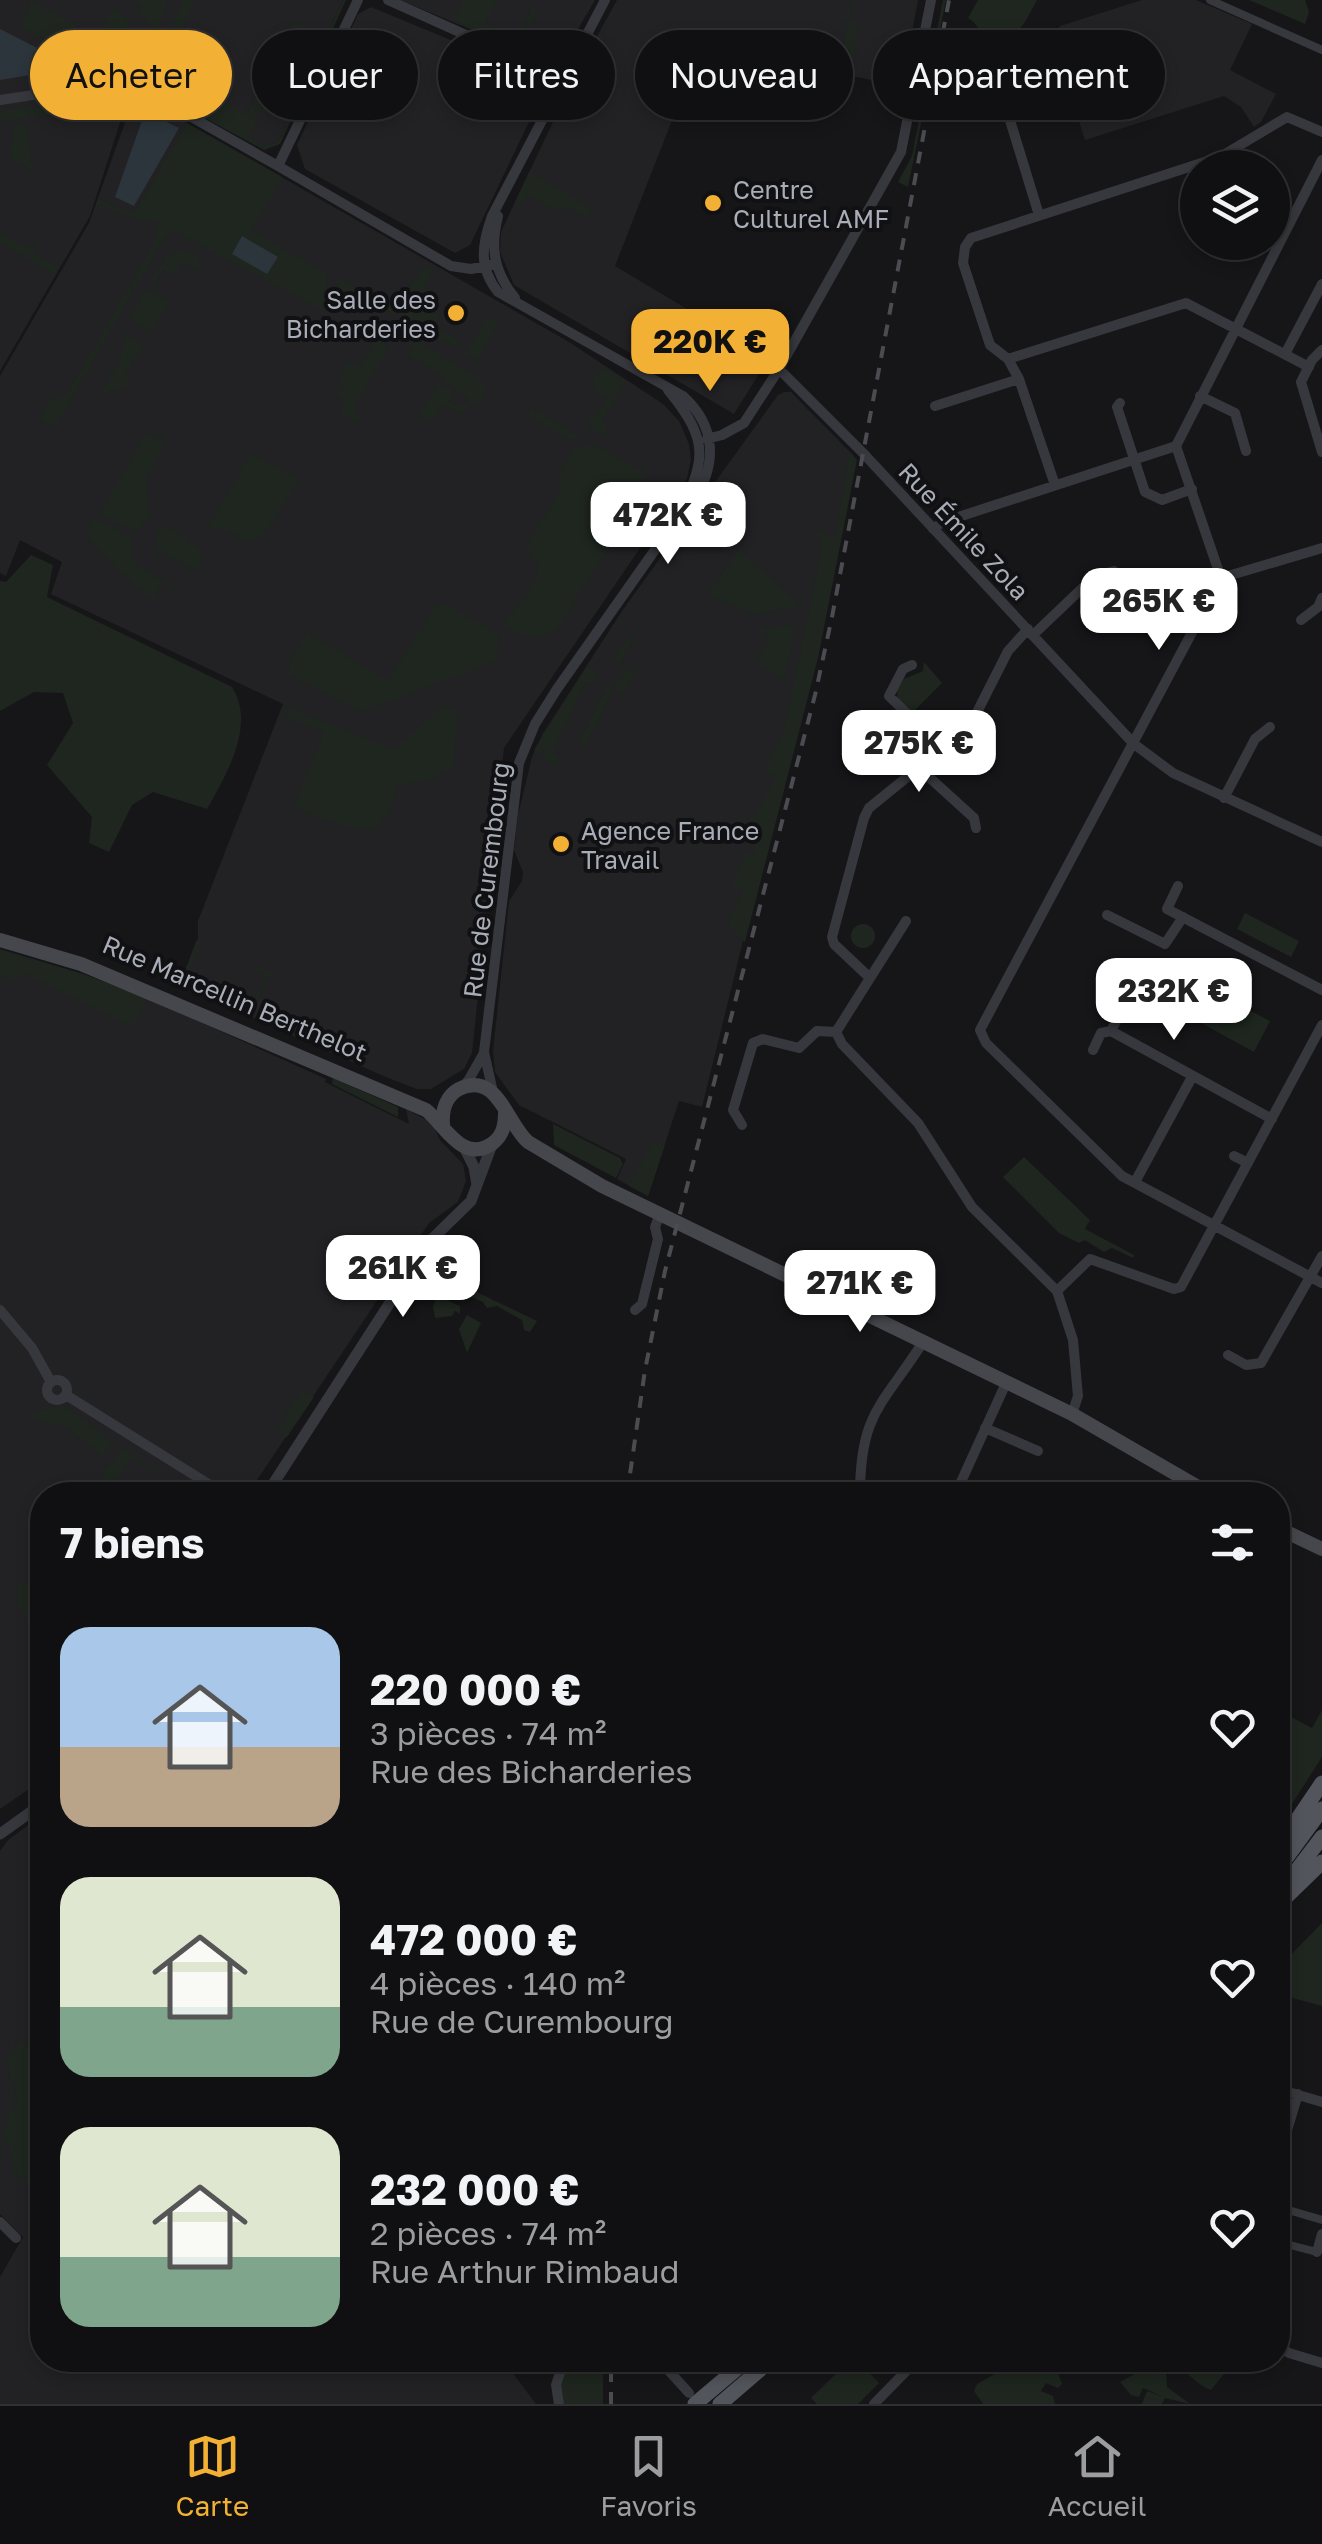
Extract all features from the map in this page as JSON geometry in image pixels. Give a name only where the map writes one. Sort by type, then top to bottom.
[{"type":"main road","name":"Rue Marcellin Berthelot","points":[[0,937],[132,976],[418,1100],[477,1086],[493,1092]]},
{"type":"main road","name":"Rue Marcellin Berthelot","points":[[0,937],[81,964],[426,1110],[443,1124],[450,1138],[464,1147]]},
{"type":"main road","points":[[443,1124],[444,1109],[455,1092]]},
{"type":"main road","points":[[493,1092],[528,1142],[602,1186],[1007,1381],[1190,1482]]},
{"type":"main road","points":[[464,1147],[484,1147],[495,1141],[502,1131],[505,1112]]},
{"type":"main road","points":[[495,1141],[528,1142]]},
{"type":"main road","points":[[1290,1532],[1320,1543]]},
{"type":"main road","points":[[1290,1830],[1322,1783]]},
{"type":"main road","points":[[1290,1853],[1322,1809]]},
{"type":"main road","points":[[1290,1879],[1322,1837]]},
{"type":"main road","points":[[1290,1893],[1322,1862]]},
{"type":"main road","points":[[692,2399],[729,2372]]},
{"type":"main road","points":[[720,2404],[758,2372]]},
{"type":"street","points":[[281,160],[358,0]]},
{"type":"street","points":[[388,0],[455,30]]},
{"type":"street","points":[[589,30],[606,0]]},
{"type":"street","points":[[668,390],[690,420],[698,441],[744,423],[779,369],[902,152],[931,0]]},
{"type":"street","points":[[1210,0],[1322,50]]},
{"type":"street","points":[[0,100],[86,88],[149,92],[281,160],[451,266],[471,270],[490,266]]},
{"type":"street","points":[[1055,485],[1020,379],[1008,359],[990,345],[963,262],[965,247],[972,238],[1220,158],[1287,117],[1322,132]]},
{"type":"street","points":[[542,120],[486,234],[498,292],[694,406],[711,438]]},
{"type":"street","points":[[1010,120],[1040,215]]},
{"type":"street","points":[[933,528],[1176,446],[1322,160]]},
{"type":"street","points":[[1285,354],[1322,284]]},
{"type":"street","points":[[1008,359],[1182,304],[1191,305],[1309,367]]},
{"type":"street","points":[[1322,350],[1309,367],[1302,387],[1322,452]]},
{"type":"street","name":"Rue Émile Zola","points":[[779,369],[1134,744],[1172,773],[1322,842]]},
{"type":"street","points":[[935,406],[1020,379]]},
{"type":"street","points":[[1200,396],[1234,413],[1246,451]]},
{"type":"street","points":[[1120,403],[1117,407],[1145,492],[1157,500],[1192,489]]},
{"type":"street","name":"Rue de Curembourg","points":[[493,1092],[484,1052],[512,801],[524,749],[558,689],[704,484],[712,452],[711,438]]},
{"type":"street","name":"Rue de Curembourg","points":[[676,520],[694,488],[698,441]]},
{"type":"street","points":[[1176,446],[1221,578],[980,1030],[986,1043],[1114,1170],[1322,1283]]},
{"type":"street","points":[[1221,578],[1322,548]]},
{"type":"street","points":[[870,978],[834,944],[832,932],[866,813],[970,726],[1008,651],[1095,576],[1114,572]]},
{"type":"street","points":[[1301,620],[1322,598]]},
{"type":"street","points":[[912,665],[904,669],[889,696],[942,748]]},
{"type":"street","points":[[1224,798],[1255,739],[1270,727]]},
{"type":"street","points":[[920,769],[974,818],[976,828]]},
{"type":"street","points":[[1178,886],[1167,908],[1322,990]]},
{"type":"street","points":[[1107,915],[1164,944],[1183,917]]},
{"type":"street","points":[[836,1032],[906,921]]},
{"type":"street","points":[[1093,1050],[1102,1033],[1111,1030],[1123,1008]]},
{"type":"street","points":[[1057,1290],[1090,1259],[1178,1289],[1322,1026]]},
{"type":"street","points":[[1111,1030],[1272,1119]]},
{"type":"street","points":[[742,1125],[733,1110],[753,1042],[763,1039],[798,1048],[816,1031],[836,1032]]},
{"type":"street","points":[[836,1032],[842,1044],[918,1123],[972,1207],[1057,1290],[1073,1340],[1078,1396],[1072,1414]]},
{"type":"street","name":"Rue de Curembourg","points":[[455,1092],[468,1081],[484,1052]]},
{"type":"street","points":[[1135,1182],[1192,1076]]},
{"type":"street","points":[[274,1482],[428,1242],[463,1210],[477,1189],[495,1141]]},
{"type":"street","points":[[464,1147],[474,1166],[477,1189]]},
{"type":"street","points":[[1234,1156],[1248,1164]]},
{"type":"street","points":[[635,1310],[642,1304],[660,1214]]},
{"type":"street","points":[[1228,1356],[1246,1364],[1261,1363],[1322,1256]]},
{"type":"street","points":[[0,1310],[32,1348],[51,1382],[47,1387],[50,1397],[58,1400],[66,1395],[205,1482]]},
{"type":"street","points":[[860,1482],[861,1454],[868,1426],[882,1398],[923,1342]]},
{"type":"street","points":[[961,1482],[1007,1381]]},
{"type":"street","points":[[985,1428],[1038,1452]]},
{"type":"street","points":[[0,1834],[30,1813]]},
{"type":"street","points":[[1290,2092],[1322,2102]]},
{"type":"street","points":[[1290,2120],[1298,2094]]},
{"type":"street","points":[[1290,2211],[1322,2220]]},
{"type":"street","points":[[0,2222],[16,2238]]},
{"type":"street","points":[[1290,2245],[1317,2252],[1322,2234]]},
{"type":"street","points":[[1290,2353],[1322,2363]]},
{"type":"street","points":[[558,2404],[556,2385],[560,2372]]},
{"type":"street","points":[[670,2372],[692,2399]]},
{"type":"street","points":[[874,2404],[905,2372]]},
{"type":"shaded area","points":[[0,0],[343,0],[329,30],[252,30],[252,120],[288,120],[278,142],[266,147],[220,120],[232,120],[232,30],[30,30],[30,120],[121,120],[90,216],[0,371]]},
{"type":"shaded area","points":[[132,0],[168,0],[157,30],[151,30],[138,13],[142,5]]},
{"type":"shaded area","points":[[183,0],[195,0],[182,30],[170,30]]},
{"type":"shaded area","points":[[343,0],[332,30],[329,30]]},
{"type":"shaded area","points":[[400,0],[595,0],[577,30],[472,30]]},
{"type":"shaded area","points":[[463,0],[498,0],[486,22],[499,30],[477,30],[454,20]]},
{"type":"shaded area","points":[[617,0],[918,0],[912,30],[873,30],[873,80],[853,76],[853,30],[635,30],[635,120],[672,120],[615,266],[769,358],[734,414],[514,285],[500,252],[501,232],[554,120],[615,120],[615,30],[601,30]]},
{"type":"shaded area","points":[[853,0],[849,20],[858,22],[853,61],[853,30],[847,30],[849,21],[841,19]]},
{"type":"shaded area","points":[[943,0],[946,0],[940,30]]},
{"type":"shaded area","points":[[978,0],[1037,0],[1018,30],[980,30],[968,18]]},
{"type":"shaded area","points":[[1142,0],[1196,0],[1252,24],[1230,70],[1276,94],[1261,122],[1254,127],[1241,107],[1224,96],[1165,115],[1165,30],[1058,30],[1060,26]]},
{"type":"shaded area","points":[[1249,0],[1305,0],[1309,12],[1305,24]]},
{"type":"shaded area","points":[[31,1],[85,30],[30,32],[20,27]]},
{"type":"shaded area","points":[[522,1],[538,9],[526,30],[520,30],[532,10]]},
{"type":"shaded area","points":[[371,7],[438,35],[438,120],[530,120],[470,245],[455,253],[305,169],[297,145],[309,120],[418,120],[418,30],[351,30],[358,14]]},
{"type":"shaded area","points":[[113,8],[132,30],[102,30]]},
{"type":"shaded area","points":[[294,21],[308,27],[290,30]]},
{"type":"shaded area","points":[[0,29],[30,44],[30,75],[0,80]]},
{"type":"shaded area","points":[[252,105],[252,120],[256,120],[249,136],[266,146],[278,142],[291,120],[280,144],[264,150],[208,120],[232,120],[232,107],[247,115]]},
{"type":"shaded area","points":[[30,107],[30,117],[0,121],[0,113]]},
{"type":"shaded area","points":[[126,120],[181,120],[569,342],[663,404],[679,421],[689,444],[687,479],[504,748],[472,1053],[464,1069],[431,1089],[417,1089],[388,1078],[182,986],[198,938],[198,921],[283,704],[51,594],[62,562],[20,540],[6,576],[0,573],[0,376],[89,223]]},
{"type":"shaded area","points":[[142,120],[162,120],[179,128],[134,206],[115,197]]},
{"type":"shaded area","points":[[922,120],[908,187],[898,182],[912,156]]},
{"type":"shaded area","points":[[1079,120],[1148,120],[1085,140]]},
{"type":"shaded area","points":[[26,123],[33,170],[9,158],[13,151],[9,147],[14,138],[12,125]]},
{"type":"shaded area","points":[[187,123],[282,177],[252,231],[326,273],[327,289],[342,299],[322,310],[174,231],[165,237],[55,427],[40,420],[51,399],[67,393],[153,246],[158,222],[135,219],[96,204],[98,199],[135,213]]},
{"type":"shaded area","points":[[529,172],[592,208],[587,218],[569,208],[555,211],[527,195],[523,202],[515,202]]},
{"type":"shaded area","points":[[0,233],[28,248],[32,242],[37,244],[33,252],[59,267],[54,274],[0,243]]},
{"type":"shaded area","points":[[242,236],[278,257],[267,274],[232,254]]},
{"type":"shaded area","points":[[179,249],[200,257],[199,271],[183,262],[174,276],[163,270],[153,285],[150,283],[165,258]]},
{"type":"shaded area","points":[[423,265],[434,271],[416,303],[441,316],[435,327],[461,342],[457,348],[396,312],[394,315],[354,293],[345,293],[334,282],[340,278],[397,310]]},
{"type":"shaded area","points":[[147,289],[169,302],[151,332],[129,319]]},
{"type":"shaded area","points":[[487,316],[499,323],[477,361],[465,354]]},
{"type":"shaded area","points":[[126,334],[144,345],[125,376],[130,380],[124,388],[101,394],[119,362]]},
{"type":"shaded area","points":[[366,335],[379,337],[388,348],[354,408],[361,419],[358,423],[339,412],[346,401],[337,395],[344,384],[338,380],[349,362],[359,367],[375,341]]},
{"type":"shaded area","points":[[417,341],[484,381],[486,391],[478,405],[471,404],[469,398],[444,382],[443,375],[409,355],[412,343]]},
{"type":"shaded area","points":[[606,369],[626,380],[602,421],[609,426],[604,436],[585,425],[607,397],[592,389],[591,381]]},
{"type":"shaded area","points":[[439,382],[453,391],[448,401],[460,407],[465,401],[467,405],[461,415],[443,405],[433,422],[419,416]]},
{"type":"shaded area","points":[[791,392],[853,455],[814,654],[702,1107],[679,1101],[648,1196],[617,1179],[626,1159],[519,1105],[495,1072],[493,1051],[509,901],[522,881],[523,872],[514,850],[518,815],[532,757],[542,735],[622,611],[778,395]]},
{"type":"shaded area","points":[[531,409],[582,437],[570,440],[528,416]]},
{"type":"shaded area","points":[[147,432],[165,443],[147,478],[149,516],[137,532],[99,515]]},
{"type":"shaded area","points":[[596,445],[641,471],[647,483],[645,490],[559,627],[539,636],[505,627],[505,621],[531,588],[537,573],[539,565],[527,551],[528,544],[561,489],[559,475],[574,447]]},
{"type":"shaded area","points":[[251,452],[299,480],[261,538],[244,541],[226,529],[207,529]]},
{"type":"shaded area","points":[[850,452],[857,460],[818,658],[745,942],[728,925],[743,890],[731,884],[747,852],[753,854],[762,831],[745,822],[757,813],[775,777],[764,771],[785,728],[822,547],[818,528],[834,541]]},
{"type":"shaded area","points":[[94,518],[133,538],[132,557],[144,570],[184,593],[183,596],[161,584],[153,600],[115,567],[86,535]]},
{"type":"shaded area","points":[[167,527],[199,548],[203,562],[197,572],[157,550],[154,539],[159,529]]},
{"type":"shaded area","points":[[739,550],[798,603],[754,615],[707,595]]},
{"type":"shaded area","points":[[31,555],[53,565],[47,597],[232,687],[239,701],[240,733],[230,765],[207,809],[153,792],[132,805],[109,852],[89,843],[92,817],[47,765],[73,723],[63,693],[34,692],[0,711],[0,581],[6,582]]},
{"type":"shaded area","points":[[442,603],[499,634],[496,661],[361,712],[289,674],[288,665],[307,632],[388,681],[436,605]]},
{"type":"shaded area","points":[[642,620],[620,664],[635,672],[624,695],[618,692],[614,680],[619,681],[626,670],[612,658]]},
{"type":"shaded area","points":[[791,625],[795,629],[784,680],[757,663],[769,636],[759,629]]},
{"type":"shaded area","points":[[924,662],[942,683],[912,713],[898,700],[897,689],[904,679],[923,671]]},
{"type":"shaded area","points":[[585,669],[595,669],[598,676],[594,684],[586,682],[552,753],[560,758],[553,766],[534,750]]},
{"type":"shaded area","points":[[609,683],[612,694],[586,746],[579,743]]},
{"type":"shaded area","points":[[283,705],[394,750],[441,706],[458,710],[453,769],[443,771],[435,780],[397,785],[390,811],[378,828],[355,828],[324,820],[293,807],[324,733],[286,717]]},
{"type":"shaded area","points":[[1245,913],[1299,941],[1291,957],[1237,929]]},
{"type":"shaded area","points":[[863,924],[875,936],[863,948],[851,936]]},
{"type":"shaded area","points":[[196,941],[202,941],[186,981],[204,995],[184,986],[182,980]]},
{"type":"shaded area","points":[[0,949],[147,998],[326,1079],[325,1082],[409,1124],[406,1109],[432,1123],[440,1140],[463,1164],[466,1181],[458,1202],[429,1223],[256,1482],[30,1482],[30,1788],[0,1809]]},
{"type":"shaded area","points":[[0,950],[147,998],[133,1027],[23,972],[17,982],[0,974]]},
{"type":"shaded area","points":[[259,966],[276,974],[275,978],[268,976],[250,1017],[217,1001],[251,1006],[265,975],[257,970]]},
{"type":"shaded area","points":[[1174,971],[1270,1021],[1254,1052],[1159,1000]]},
{"type":"shaded area","points":[[333,1078],[398,1107],[398,1117],[332,1084]]},
{"type":"shaded area","points":[[553,1124],[620,1158],[623,1164],[616,1178],[554,1145]]},
{"type":"shaded area","points":[[653,1141],[665,1145],[648,1196],[629,1186]]},
{"type":"shaded area","points":[[1024,1157],[1090,1220],[1085,1229],[1134,1255],[1133,1258],[1112,1248],[1104,1252],[1085,1240],[1079,1243],[1059,1233],[1003,1177]]},
{"type":"shaded area","points":[[433,1274],[537,1321],[530,1332],[524,1330],[522,1320],[497,1306],[487,1308],[483,1302],[428,1278]]},
{"type":"shaded area","points":[[437,1296],[460,1306],[460,1314],[455,1311],[452,1316],[435,1318],[433,1306]]},
{"type":"shaded area","points":[[467,1315],[481,1323],[467,1353],[459,1329]]},
{"type":"shaded area","points":[[302,1389],[314,1397],[284,1437],[279,1431],[293,1403],[287,1397],[296,1399]]},
{"type":"shaded area","points":[[64,1406],[114,1443],[101,1458],[100,1453],[61,1424],[44,1423],[26,1413]]},
{"type":"shaded area","points":[[122,1448],[158,1472],[131,1458],[115,1482],[97,1481]]},
{"type":"shaded area","points":[[19,1580],[30,1586],[30,1622],[17,1605]]},
{"type":"shaded area","points":[[1322,1710],[1322,1757],[1290,1807],[1290,1716],[1312,1728]]},
{"type":"shaded area","points":[[30,1824],[30,2372],[512,2372],[536,2404],[0,2404],[0,2277],[23,2237],[0,2214],[0,1851]]},
{"type":"shaded area","points":[[1322,1923],[1322,2006],[1290,1997],[1290,1956]]},
{"type":"shaded area","points":[[25,2040],[30,2052],[30,2184],[13,2173],[12,2151],[2,2134],[17,2097],[6,2059]]},
{"type":"shaded area","points":[[603,2372],[603,2404],[564,2404],[563,2375]]},
{"type":"shaded area","points":[[838,2372],[868,2372],[879,2383],[858,2404],[817,2404],[811,2398]]},
{"type":"shaded area","points":[[998,2372],[1058,2372],[1062,2384],[1058,2388],[1046,2383],[1041,2391],[1053,2396],[1055,2404],[983,2404],[974,2391],[977,2384]]},
{"type":"shaded area","points":[[1138,2372],[1166,2372],[1167,2387],[1190,2404],[1165,2398],[1162,2404],[1142,2404],[1147,2391],[1164,2397],[1143,2388],[1139,2397],[1131,2395],[1120,2382]]},
{"type":"shaded area","points":[[1185,2372],[1224,2374],[1211,2390]]},
{"type":"railway","points":[[629,1482],[645,1370],[665,1271],[832,617],[949,0]]},
{"type":"railway","points":[[611,2372],[611,2404]]},
{"type":"place","name":"Centre Culturel AMF","points":[[713,203]]},
{"type":"place","name":"Salle des Bicharderies","points":[[456,313]]},
{"type":"place","name":"Agence France Travail","points":[[561,844]]}]
